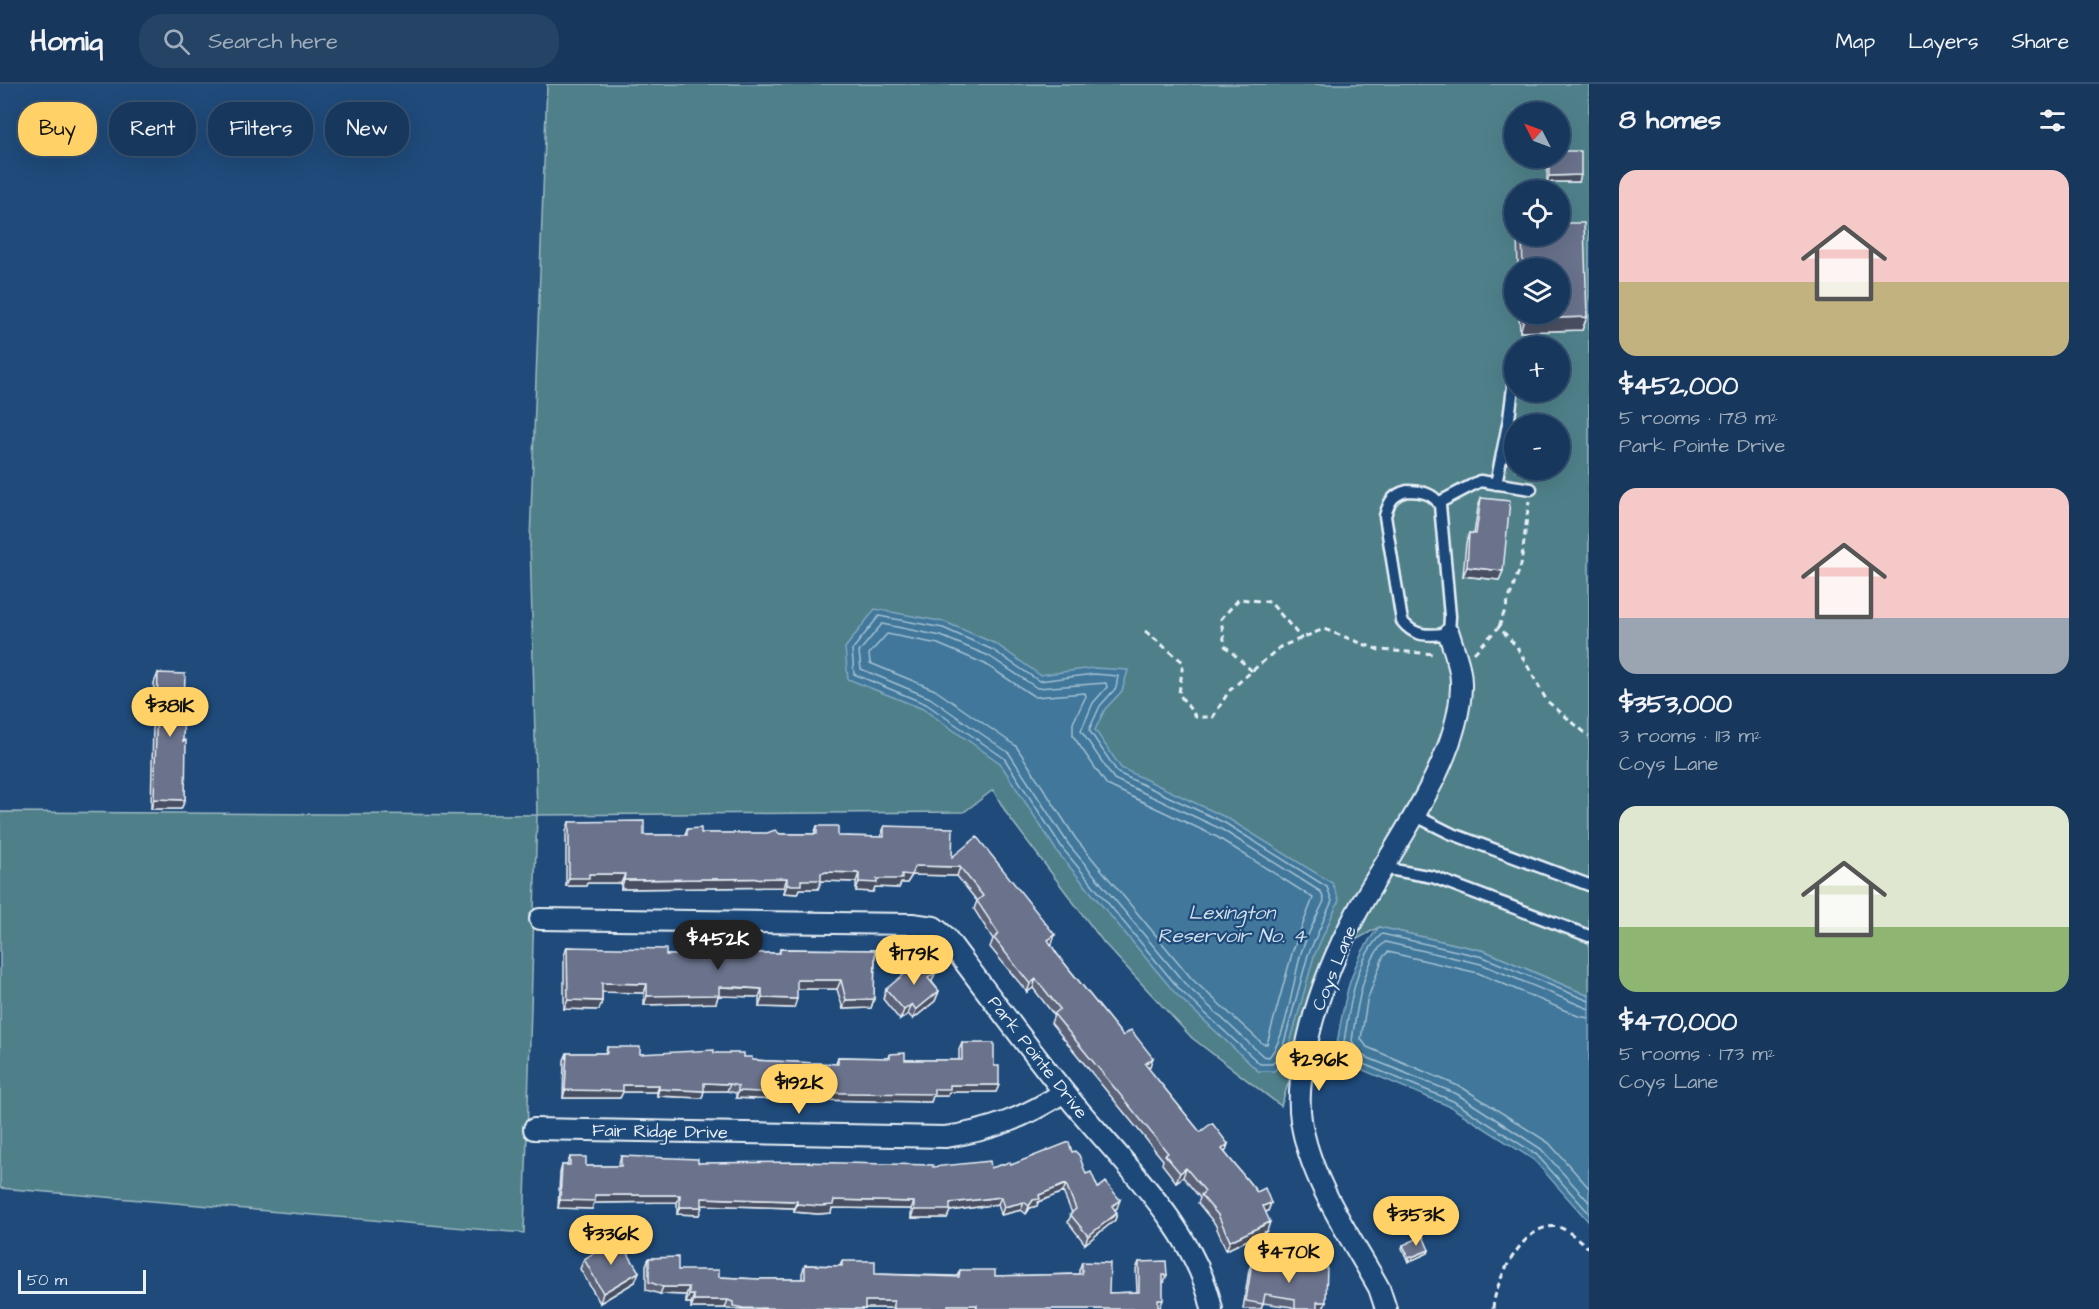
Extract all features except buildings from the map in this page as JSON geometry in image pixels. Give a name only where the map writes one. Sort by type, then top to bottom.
[{"type":"street","name":"Coys Lane","points":[[1386,1309],[1379,1288],[1311,1158],[1304,1136],[1299,1098],[1308,1039],[1327,975],[1358,911],[1414,815],[1454,729],[1461,687],[1457,660],[1449,634]]},
{"type":"street","name":"Park Pointe Drive","points":[[540,919],[912,924],[934,927],[945,936],[1064,1092],[1177,1227],[1200,1267],[1212,1309]]},
{"type":"street","name":"Fair Ridge Drive","points":[[534,1129],[945,1137],[989,1129],[1012,1122],[1064,1092]]},
{"type":"lane","points":[[1496,484],[1511,402]]},
{"type":"lane","points":[[1438,502],[1480,481],[1530,489]]},
{"type":"lane","points":[[1407,491],[1421,491],[1438,502],[1443,517],[1450,616],[1449,634],[1419,635],[1410,632],[1402,621],[1385,516],[1389,502],[1396,494],[1407,491]]},
{"type":"lane","points":[[1414,815],[1450,833],[1589,885]]},
{"type":"lane","points":[[1383,868],[1432,877],[1589,936]]},
{"type":"path","points":[[1145,631],[1183,662],[1179,694],[1197,717],[1213,717],[1229,691],[1280,647],[1324,629],[1379,650],[1467,660],[1498,627],[1521,565],[1530,489]]},
{"type":"path","points":[[1252,671],[1225,646],[1221,620],[1239,599],[1269,602],[1302,639]]},
{"type":"path","points":[[1498,627],[1517,647],[1547,701],[1589,736]]},
{"type":"path","points":[[1493,1309],[1493,1293],[1505,1268],[1525,1242],[1534,1235],[1551,1227],[1559,1227],[1589,1248]]},
{"type":"green space","points":[[547,84],[1589,84],[1589,996],[1485,951],[1379,927],[1330,954],[1281,1106],[1192,1038],[1104,943],[1007,814],[993,790],[964,812],[537,815],[530,540]]},
{"type":"green space","points":[[0,812],[537,815],[524,1233],[0,1188]]},
{"type":"water","name":"Lexington Reservoir No. 4","points":[[875,609],[945,622],[996,644],[1040,675],[1093,668],[1128,670],[1122,691],[1105,709],[1095,730],[1121,768],[1227,818],[1332,883],[1339,900],[1314,956],[1286,1058],[1274,1071],[1258,1071],[1176,994],[1058,853],[1000,763],[923,709],[848,679],[845,648]]},
{"type":"water","name":"Lexington Reservoir No. 4","points":[[1379,927],[1485,951],[1589,996],[1589,1222],[1534,1160],[1451,1107],[1351,1065],[1337,1044],[1342,1013],[1350,982],[1361,954]]}]
